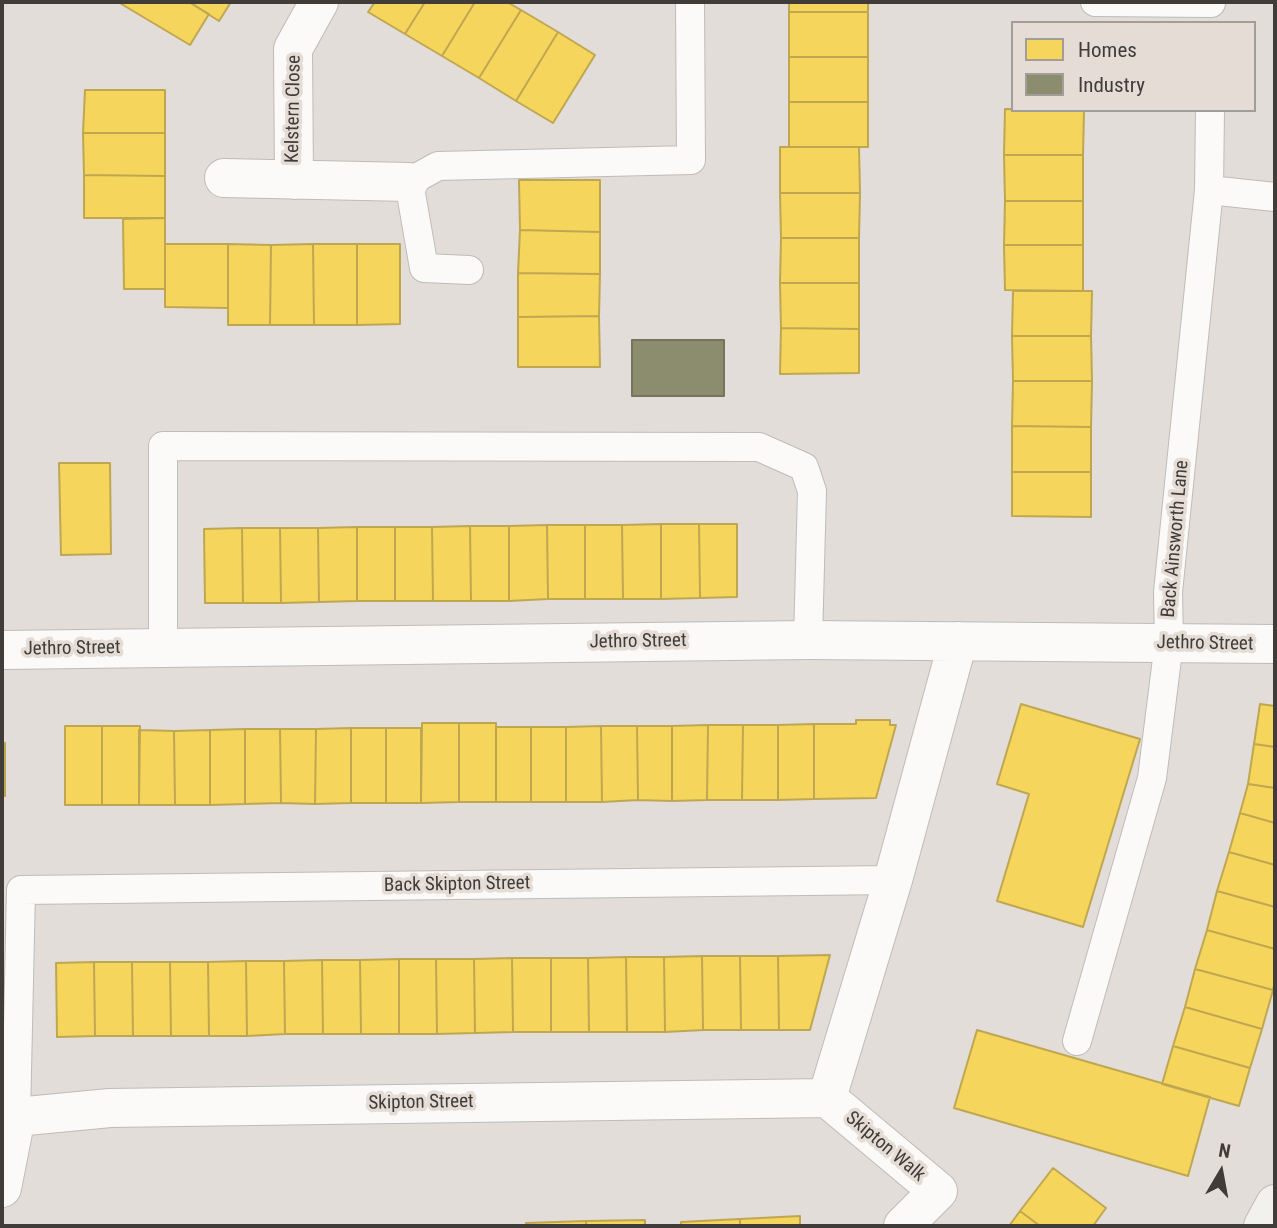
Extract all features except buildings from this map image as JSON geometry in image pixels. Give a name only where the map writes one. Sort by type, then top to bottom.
[{"type":"main road","points":[[1263,1226],[1275,1204]]},
{"type":"street","name":"Kelstern Close","points":[[294,180],[293,49],[319,2]]},
{"type":"street","name":"Kelstern Close","points":[[224,178],[409,182]]},
{"type":"street","name":"Jethro Street","points":[[2,650],[808,640],[1275,644]]},
{"type":"street","points":[[827,1098],[893,880],[958,641]]},
{"type":"street","name":"Skipton Street","points":[[16,1117],[124,1108],[827,1098]]},
{"type":"street","name":"Skipton Walk","points":[[827,1098],[938,1191],[903,1226]]},
{"type":"street","points":[[2,1188],[16,1117]]},
{"type":"lane","points":[[469,270],[424,268],[409,182],[438,166],[691,160],[690,2]]},
{"type":"lane","points":[[1095,2],[1211,9]]},
{"type":"lane","name":"Back Ainsworth Lane","points":[[1077,1041],[1152,778],[1168,643],[1168,592],[1209,190],[1210,112]]},
{"type":"lane","points":[[1209,190],[1275,197]]},
{"type":"lane","points":[[163,648],[163,446],[759,447],[803,467],[812,491],[808,640]]},
{"type":"lane","name":"Back Skipton Street","points":[[16,1117],[21,890],[893,880]]}]
